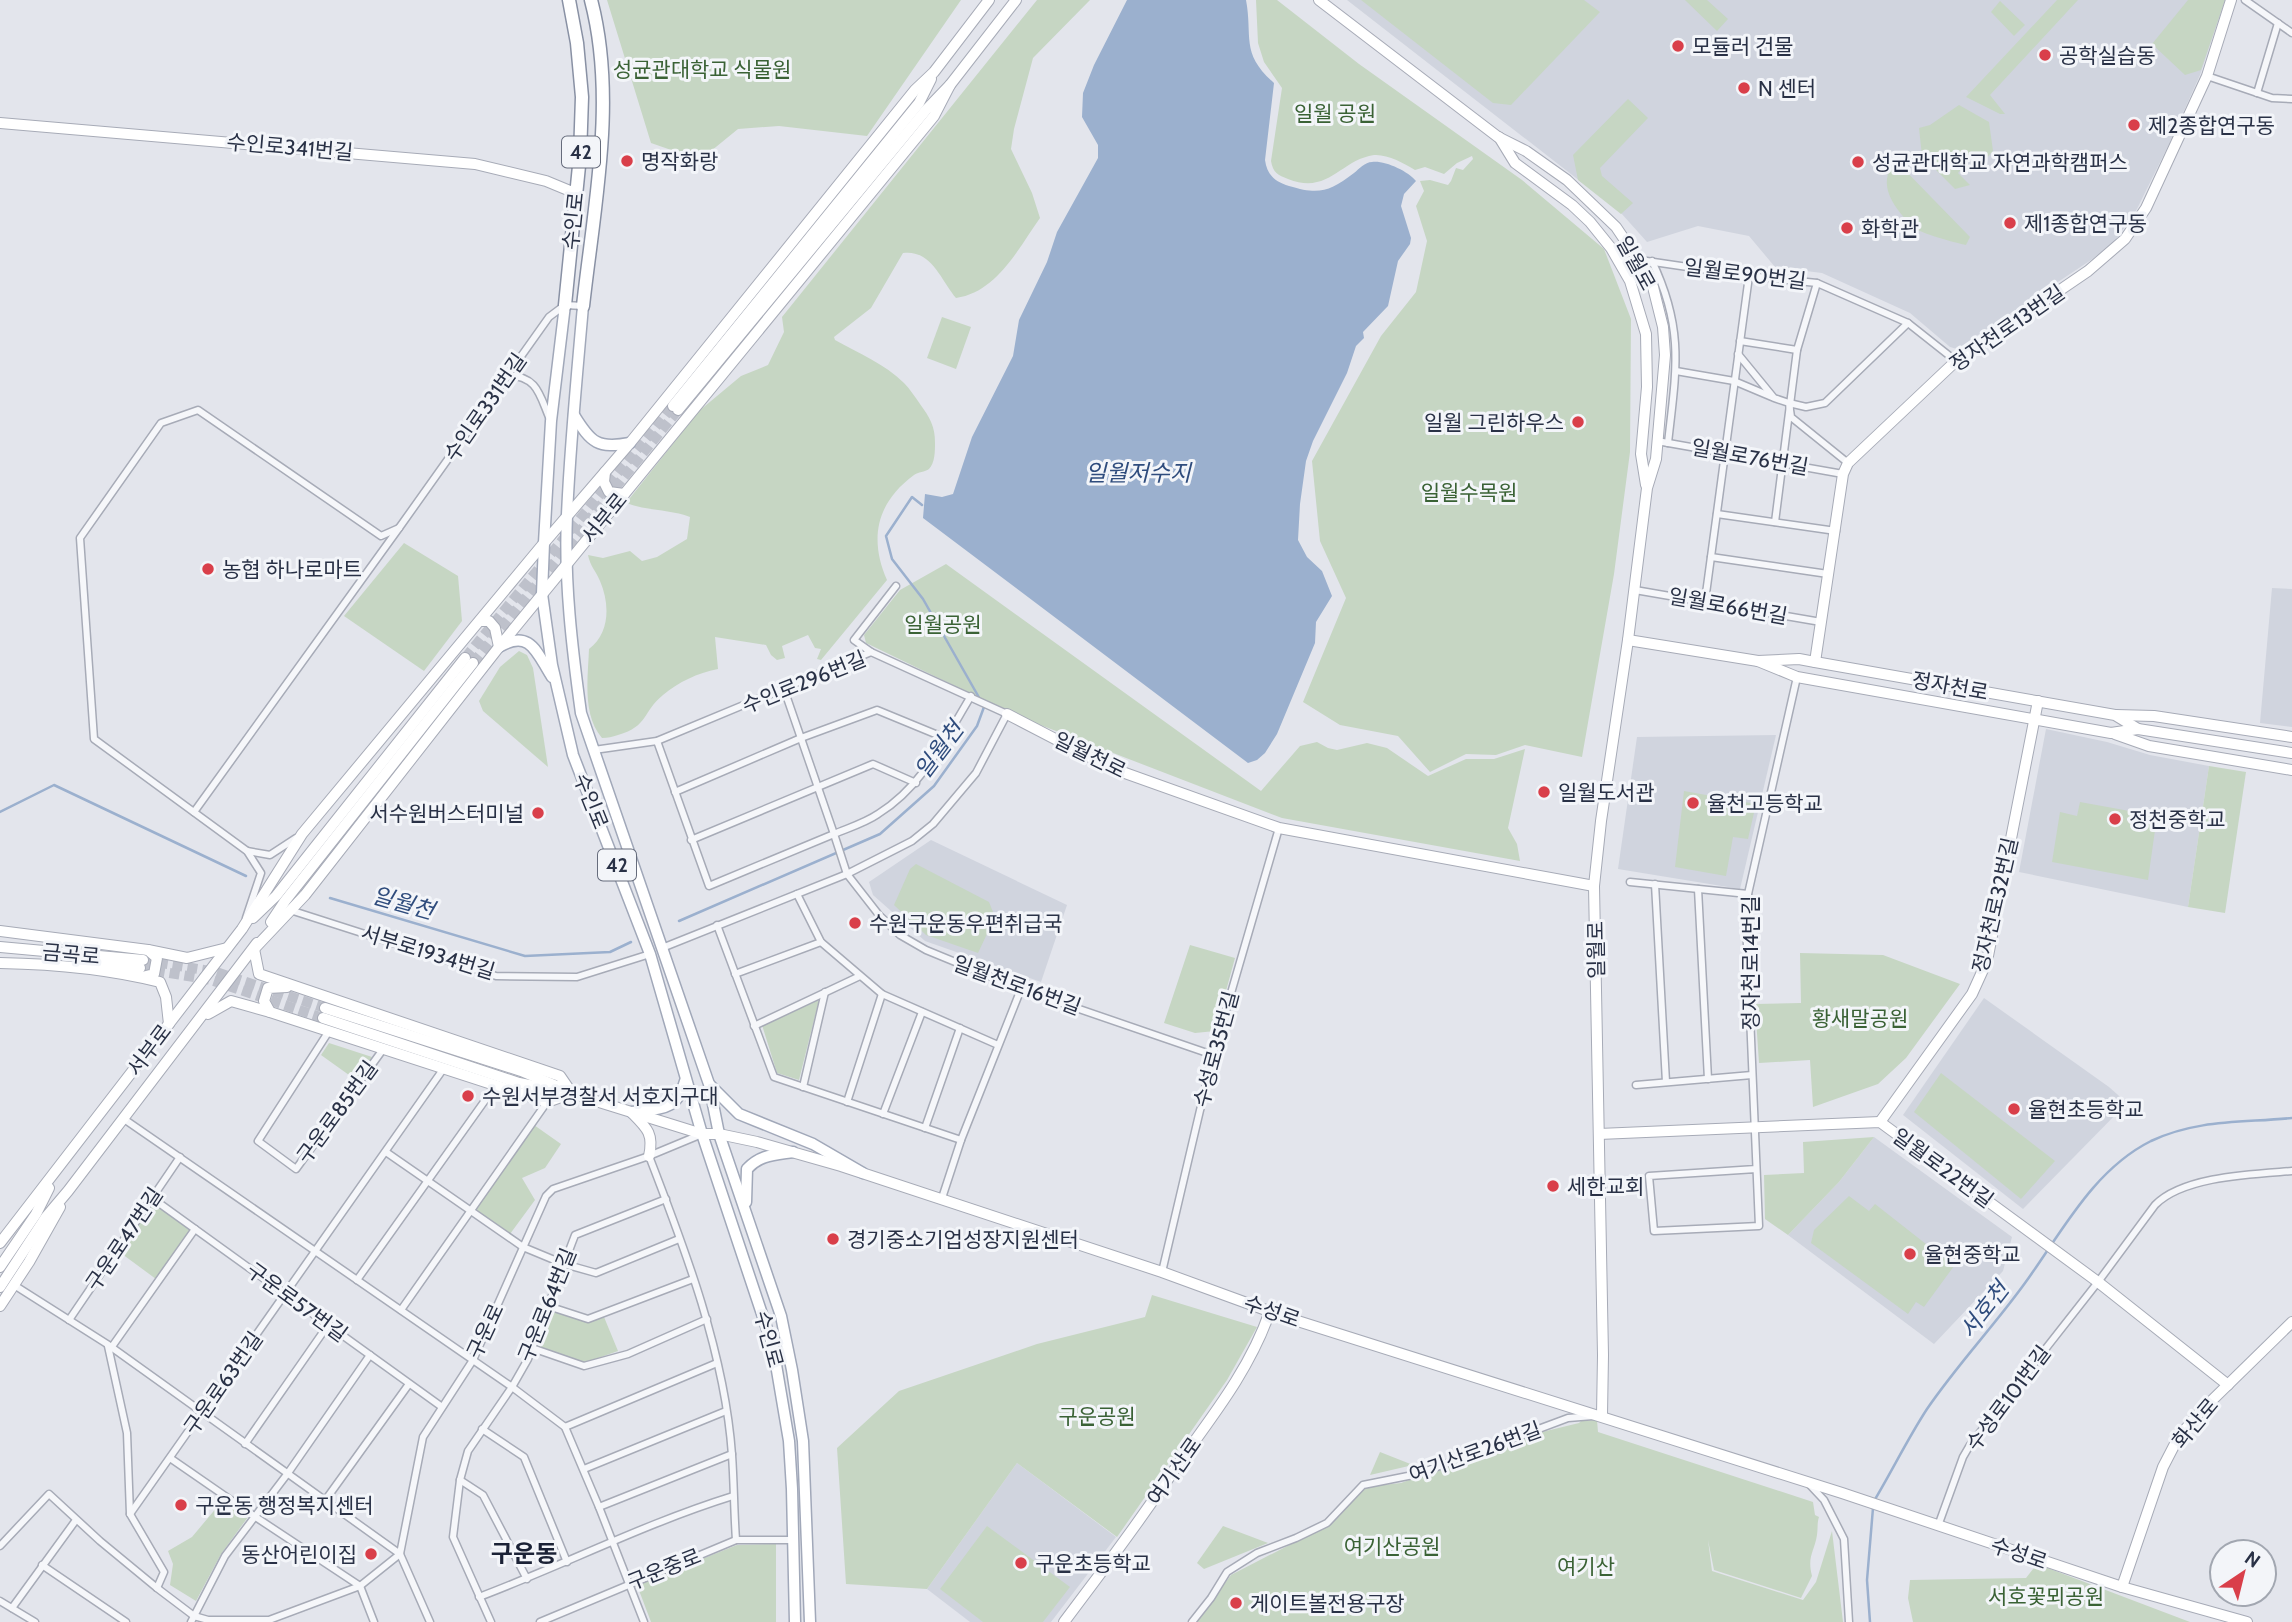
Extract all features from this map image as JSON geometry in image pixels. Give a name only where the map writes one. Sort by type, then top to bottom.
[{"type":"highway","name":"수인로","points":[[565,305],[580,156],[582,97],[569,0]]},
{"type":"highway","name":"수인로","points":[[583,306],[600,144],[602,76],[597,23],[591,0]]},
{"type":"main road","name":"수인로","points":[[565,305],[551,421],[542,594],[556,682],[573,755],[650,954],[702,1134],[773,1347],[789,1441],[795,1622]]},
{"type":"main road","name":"수인로","points":[[583,306],[567,516],[572,650],[579,701],[709,1084],[719,1134],[781,1316],[792,1370],[803,1453],[810,1622]]},
{"type":"main road","points":[[574,414],[592,440],[600,445],[630,443]]},
{"type":"main road","points":[[499,647],[512,640],[521,639],[530,645],[556,682]]},
{"type":"main road","points":[[632,1112],[673,1105],[681,1096],[686,1078]]},
{"type":"main road","points":[[709,1084],[739,1114],[813,1144],[863,1173]]},
{"type":"main road","points":[[747,1216],[747,1169],[756,1159],[765,1155],[793,1153]]},
{"type":"street","name":"서부로","points":[[0,1243],[242,929],[302,834],[544,542],[630,443],[915,90],[934,72],[989,0]]},
{"type":"street","name":"서부로","points":[[934,72],[919,103],[675,408],[950,85],[1016,0]]},
{"type":"street","name":"일월로","points":[[1319,0],[1498,137],[1526,151],[1567,180],[1616,228],[1640,260],[1653,287],[1663,327],[1665,355],[1656,459],[1647,488],[1594,886],[1602,1415]]},
{"type":"street","name":"정자천로13번길","points":[[1815,662],[1843,474],[1848,463],[1956,361],[2088,271],[2125,239],[2146,208],[2207,76],[2231,0]]},
{"type":"street","points":[[2245,0],[2292,33]]},
{"type":"street","points":[[2257,93],[2278,23]]},
{"type":"street","points":[[2207,76],[2272,99],[2292,99]]},
{"type":"street","name":"서부로","points":[[254,949],[305,895],[499,647],[934,116],[950,85]]},
{"type":"street","name":"수인로341번길","points":[[0,123],[475,164],[546,181],[575,193]]},
{"type":"street","name":"일월로","points":[[1498,137],[1515,163],[1573,205],[1590,222],[1611,248],[1630,281],[1646,334],[1647,387],[1641,454],[1647,488]]},
{"type":"street","name":"일월로90번길","points":[[1640,260],[1818,283],[1908,323],[1956,361]]},
{"type":"street","name":"일월로","points":[[1652,261],[1671,309],[1676,348],[1668,443]]},
{"type":"street","points":[[1705,601],[1749,276]]},
{"type":"street","points":[[1775,522],[1797,350],[1818,283]]},
{"type":"street","points":[[565,305],[583,306]]},
{"type":"street","name":"수인로331번길","points":[[194,812],[549,317],[565,305]]},
{"type":"street","points":[[1676,371],[1734,381],[1774,398],[1806,407],[1825,403],[1908,323]]},
{"type":"street","points":[[1740,341],[1797,350]]},
{"type":"street","points":[[1738,354],[1774,398]]},
{"type":"street","points":[[508,375],[522,376],[533,384],[551,421]]},
{"type":"street","points":[[1789,402],[1791,417],[1848,463]]},
{"type":"street","points":[[242,929],[261,873],[247,851],[93,738],[79,538],[161,423],[198,410],[381,536],[400,528]]},
{"type":"street","name":"일월로76번길","points":[[1657,441],[1843,474]]},
{"type":"street","points":[[605,472],[604,482],[609,492],[624,494]]},
{"type":"street","points":[[1717,514],[1836,531]]},
{"type":"street","points":[[1711,557],[1828,575]]},
{"type":"street","points":[[871,652],[854,640],[896,586]]},
{"type":"street","name":"일월로66번길","points":[[1635,590],[1821,622]]},
{"type":"street","points":[[480,621],[489,621],[495,628],[499,647]]},
{"type":"street","name":"정자천로","points":[[1628,640],[1758,661],[1799,659],[2038,701],[2115,715],[2138,730]]},
{"type":"street","name":"수인로296번길","points":[[594,750],[657,741],[871,652],[1007,714]]},
{"type":"street","name":"서부로","points":[[0,1287],[46,1217],[204,1016],[254,949],[285,901],[469,661],[276,896],[242,929]]},
{"type":"street","name":"정자천로","points":[[1758,661],[1797,677],[2111,733],[2138,730],[2292,753]]},
{"type":"street","name":"정자천로14번길","points":[[1756,1169],[1649,1176],[1654,1231],[1759,1226],[1746,922],[1748,894],[1797,677]]},
{"type":"street","name":"일월천로16번길","points":[[784,689],[848,874],[879,915],[900,935],[926,950],[1021,989],[1213,1055]]},
{"type":"street","points":[[657,741],[709,886],[878,815],[911,789],[971,696]]},
{"type":"street","name":"정자천로32번길","points":[[1880,1122],[1982,976],[2038,701]]},
{"type":"street","points":[[675,792],[802,738],[877,710],[945,738]]},
{"type":"street","points":[[662,948],[848,874],[912,841],[933,824],[976,773],[1007,714]]},
{"type":"street","name":"일월천로","points":[[1007,714],[1111,768],[1279,828],[1594,886]]},
{"type":"street","points":[[2115,715],[2154,716],[2292,737]]},
{"type":"street","points":[[2111,733],[2149,746],[2292,770]]},
{"type":"street","points":[[691,841],[873,764],[915,783]]},
{"type":"street","name":"수성로35번길","points":[[1162,1272],[1213,1055],[1279,828]]},
{"type":"street","points":[[247,851],[270,855],[302,834]]},
{"type":"street","points":[[1630,882],[1748,894]]},
{"type":"street","points":[[1655,884],[1666,1082]]},
{"type":"street","points":[[1698,889],[1708,1079]]},
{"type":"street","points":[[797,894],[821,942],[882,994],[998,1045]]},
{"type":"street","name":"서부로1934번길","points":[[290,910],[496,976],[577,977],[650,954]]},
{"type":"street","points":[[717,925],[774,1077],[961,1140]]},
{"type":"street","points":[[0,931],[148,950],[187,958],[227,948]]},
{"type":"street","points":[[735,974],[821,942]]},
{"type":"street","name":"금곡로","points":[[0,947],[141,968]]},
{"type":"street","points":[[254,949],[259,974],[560,1076],[572,1093],[547,1102],[401,1310]]},
{"type":"street","points":[[0,963],[141,968],[154,974],[158,958],[148,950]]},
{"type":"street","name":"금곡로","points":[[0,954],[141,968]]},
{"type":"street","points":[[141,968],[160,982],[166,997],[169,1024]]},
{"type":"street","points":[[754,1026],[860,976]]},
{"type":"street","points":[[271,1012],[264,1001],[268,988],[292,986]]},
{"type":"street","points":[[942,1198],[961,1140],[1021,989]]},
{"type":"street","points":[[803,1087],[825,992]]},
{"type":"street","points":[[847,1102],[882,994]]},
{"type":"street","points":[[204,1016],[230,1001],[547,1102]]},
{"type":"street","points":[[883,1114],[922,1012]]},
{"type":"street","name":"구운로85번길","points":[[324,1013],[519,1083],[572,1093],[702,1134]]},
{"type":"street","points":[[925,1128],[960,1028]]},
{"type":"street","name":"구운로85번길","points":[[329,1031],[258,1141],[296,1169],[384,1048]]},
{"type":"street","name":"구운로63번길","points":[[130,1514],[444,1068]]},
{"type":"street","points":[[1636,1085],[1752,1075]]},
{"type":"street","points":[[358,1280],[496,1085]]},
{"type":"street","points":[[632,1112],[648,1130],[652,1143],[649,1156],[708,1319],[732,1454],[736,1540]]},
{"type":"street","points":[[124,1118],[473,1360]]},
{"type":"street","name":"일월로22번길","points":[[1599,1134],[1880,1122],[2098,1282],[2228,1385]]},
{"type":"street","name":"수성로","points":[[702,1134],[719,1134],[863,1173],[1162,1272],[1270,1311],[1602,1415],[2122,1587],[2247,1622]]},
{"type":"street","name":"구운로","points":[[400,1554],[423,1437],[473,1360],[546,1196],[553,1189],[649,1156],[702,1134]]},
{"type":"street","points":[[386,1152],[523,1247],[564,1264],[596,1273],[679,1239]]},
{"type":"street","name":"구운로47번길","points":[[69,1321],[180,1157]]},
{"type":"street","name":"수성로101번길","points":[[1938,1526],[1963,1457],[1970,1445],[2155,1205],[2164,1197],[2227,1176],[2292,1171]]},
{"type":"street","name":"서부로","points":[[0,1267],[36,1214],[57,1172]]},
{"type":"street","name":"서부로","points":[[0,1306],[68,1191]]},
{"type":"street","name":"구운로57번길","points":[[152,1198],[442,1407]]},
{"type":"street","name":"구운로64번길","points":[[512,1387],[532,1348],[575,1235],[666,1199]]},
{"type":"street","points":[[157,1588],[164,1572],[130,1514],[127,1433],[109,1346],[195,1229]]},
{"type":"street","points":[[548,1306],[587,1320],[693,1279]]},
{"type":"street","points":[[14,1285],[109,1346],[400,1554],[430,1622]]},
{"type":"street","name":"여기산로","points":[[1064,1622],[1118,1551],[1234,1385],[1270,1311]]},
{"type":"street","points":[[532,1348],[584,1366],[628,1354],[708,1319]]},
{"type":"street","name":"화산로","points":[[2122,1587],[2163,1467],[2187,1426],[2292,1322]]},
{"type":"street","points":[[245,1444],[328,1325]]},
{"type":"street","points":[[193,1619],[225,1556],[288,1473],[370,1355]]},
{"type":"street","name":"구운로64번길","points":[[473,1360],[565,1427],[644,1622]]},
{"type":"street","points":[[565,1427],[717,1363]]},
{"type":"street","points":[[324,1502],[409,1384]]},
{"type":"street","points":[[491,1622],[453,1537],[460,1480],[468,1451],[512,1387]]},
{"type":"street","points":[[584,1469],[726,1412]]},
{"type":"street","name":"여기산로26번길","points":[[1192,1622],[1227,1572],[1257,1553],[1327,1523],[1363,1485],[1418,1474],[1568,1418],[1602,1415]]},
{"type":"street","points":[[482,1429],[524,1457],[567,1562]]},
{"type":"street","points":[[599,1507],[732,1454]]},
{"type":"street","points":[[170,1458],[360,1586],[374,1622]]},
{"type":"street","points":[[460,1480],[483,1495],[527,1579]]},
{"type":"street","points":[[1809,1483],[1824,1500],[1844,1539],[1849,1622]]},
{"type":"street","points":[[0,1546],[49,1494],[193,1619],[208,1620],[269,1619],[360,1586],[400,1554]]},
{"type":"street","points":[[479,1597],[690,1509],[733,1496]]},
{"type":"street","points":[[12,1608],[76,1520]]},
{"type":"street","name":"구운중로","points":[[540,1622],[736,1540],[793,1540]]},
{"type":"street","points":[[42,1566],[126,1622]]},
{"type":"street","points":[[0,1601],[35,1622]]},
{"type":"shaded area","name":"성균관대학교 자연과학캠퍼스","points":[[1347,0],[2225,0],[2200,75],[2169,144],[2135,213],[2113,243],[1957,349],[1950,347],[1910,313],[1822,273],[1775,267],[1749,236],[1698,226],[1647,242],[1621,213]]},
{"type":"shaded area","points":[[2272,588],[2292,589],[2292,727],[2260,723]]},
{"type":"shaded area","name":"정천중학교","points":[[2046,729],[2107,742],[2150,755],[2209,766],[2188,907],[2019,872]]},
{"type":"shaded area","name":"율천고등학교","points":[[1776,735],[1740,889],[1618,869],[1637,737]]},
{"type":"shaded area","points":[[931,840],[1067,905],[1041,982],[925,941],[873,895],[869,882]]},
{"type":"shaded area","name":"율현초등학교","points":[[1984,998],[2109,1087],[2127,1103],[2023,1209],[1903,1115]]},
{"type":"shaded area","name":"율현중학교","points":[[1874,1137],[2012,1237],[2003,1271],[1934,1344],[1788,1235],[1839,1182]]},
{"type":"shaded area","name":"구운초등학교","points":[[1017,1463],[1116,1537],[1051,1622],[970,1622],[927,1589]]},
{"type":"green space","name":"성균관대학교 식물원","points":[[607,0],[961,0],[867,136],[779,126],[738,129],[700,160],[651,143]]},
{"type":"green space","points":[[1037,0],[1090,0],[1033,58],[1014,129],[1011,149],[1032,193],[1040,218],[1015,255],[995,278],[970,294],[956,298],[928,261],[913,253],[903,253],[871,308],[834,337],[904,383],[927,414],[934,432],[935,453],[931,466],[901,486],[884,510],[878,550],[887,580],[821,660],[817,659],[821,649],[815,648],[808,635],[782,646],[785,658],[777,660],[766,645],[715,637],[718,669],[682,682],[669,690],[656,701],[635,727],[616,736],[602,738],[591,718],[588,671],[589,649],[601,635],[606,608],[603,590],[588,555],[603,558],[630,551],[642,561],[657,557],[687,539],[690,517],[626,503],[699,411],[741,376],[768,365],[784,332],[782,317]]},
{"type":"green space","name":"일월수목원","points":[[1256,0],[1277,0],[1359,64],[1522,180],[1604,249],[1631,319],[1630,452],[1614,574],[1582,757],[1525,745],[1496,755],[1466,754],[1430,772],[1398,736],[1340,725],[1303,702],[1346,598],[1320,541],[1312,461],[1381,336],[1416,292],[1427,241],[1416,206],[1424,191],[1420,181],[1430,180],[1448,185],[1456,168],[1463,170],[1473,159],[1472,156],[1457,163],[1444,174],[1425,167],[1415,170],[1390,157],[1374,155],[1362,158],[1334,175],[1314,183],[1302,183],[1279,175],[1271,161],[1282,88],[1264,62],[1258,43]]},
{"type":"green space","points":[[1361,0],[1584,0],[1600,12],[1511,105],[1493,103]]},
{"type":"green space","points":[[1685,0],[1707,0],[1728,19],[1717,31]]},
{"type":"green space","points":[[2057,0],[2078,0],[1990,95],[2005,114],[1966,97]]},
{"type":"green space","points":[[2188,0],[2225,0],[2201,70],[2185,75],[2152,44]]},
{"type":"green space","points":[[2000,1],[2025,25],[2014,36],[1991,12]]},
{"type":"green space","points":[[1628,99],[1648,118],[1600,168],[1602,176],[1633,203],[1621,214],[1578,180],[1573,155]]},
{"type":"green space","points":[[1959,105],[1989,122],[1993,151],[1980,165],[1972,158],[1958,173],[1970,185],[1955,189],[1922,156],[1919,128],[1930,125]]},
{"type":"green space","points":[[1896,161],[1970,237],[1966,245],[1917,229],[1900,213],[1887,188],[1890,170]]},
{"type":"green space","points":[[942,317],[971,327],[956,369],[927,358]]},
{"type":"green space","points":[[404,543],[458,576],[462,621],[424,671],[344,616]]},
{"type":"green space","name":"일월공원","points":[[946,564],[1261,791],[1300,746],[1317,742],[1337,750],[1367,743],[1387,748],[1428,776],[1466,759],[1494,759],[1525,749],[1508,828],[1517,844],[1520,861],[1282,818],[1017,716],[866,643],[864,635],[900,590]]},
{"type":"green space","points":[[519,651],[527,655],[533,668],[548,767],[483,711],[479,701],[500,667]]},
{"type":"green space","points":[[2209,766],[2246,772],[2225,913],[2188,907]]},
{"type":"green space","points":[[1684,791],[1756,804],[1748,839],[1733,837],[1726,876],[1675,867]]},
{"type":"green space","points":[[2080,802],[2157,816],[2148,880],[2052,862],[2060,812],[2077,816]]},
{"type":"green space","points":[[916,864],[989,902],[995,917],[978,953],[926,935],[894,905],[910,869]]},
{"type":"green space","points":[[1190,945],[1235,958],[1215,1031],[1195,1033],[1164,1023]]},
{"type":"green space","name":"황새말공원","points":[[1800,953],[1883,955],[1960,984],[1906,1058],[1878,1084],[1813,1107],[1810,1060],[1759,1063],[1755,1004],[1801,1003]]},
{"type":"green space","points":[[819,1000],[799,1080],[777,1073],[762,1025]]},
{"type":"green space","points":[[329,1043],[372,1057],[356,1080],[321,1055]]},
{"type":"green space","points":[[1941,1073],[2055,1161],[2021,1199],[1914,1112]]},
{"type":"green space","points":[[534,1125],[561,1144],[545,1168],[522,1178],[535,1200],[510,1234],[475,1211]]},
{"type":"green space","points":[[1874,1137],[1839,1182],[1788,1235],[1765,1219],[1764,1175],[1804,1173],[1803,1142]]},
{"type":"green space","points":[[1849,1196],[1869,1211],[1875,1204],[1954,1266],[1924,1307],[1916,1302],[1908,1314],[1811,1243],[1814,1230]]},
{"type":"green space","points":[[153,1202],[191,1229],[156,1279],[118,1251]]},
{"type":"green space","name":"구운공원","points":[[1152,1295],[1257,1327],[1227,1380],[1117,1537],[1017,1463],[927,1589],[846,1584],[837,1448],[899,1391],[1037,1344],[1145,1317]]},
{"type":"green space","points":[[550,1310],[587,1322],[604,1317],[618,1351],[584,1363],[536,1346]]},
{"type":"green space","name":"여기산공원","points":[[1597,1420],[1598,1432],[1813,1502],[1815,1515],[1819,1517],[1811,1559],[1812,1576],[1801,1598],[1714,1570],[1708,1540],[1712,1571],[1803,1600],[1816,1582],[1832,1531],[1843,1622],[1196,1622],[1231,1575],[1328,1525],[1364,1487],[1401,1483],[1538,1433],[1581,1421]]},
{"type":"green space","points":[[1380,1452],[1413,1465],[1370,1475]]},
{"type":"green space","points":[[223,1500],[248,1517],[221,1554],[196,1601],[170,1585],[173,1564],[168,1551],[192,1537]]},
{"type":"green space","points":[[987,1526],[1070,1587],[1043,1622],[983,1622],[940,1589]]},
{"type":"green space","points":[[1223,1526],[1268,1543],[1204,1569],[1197,1563]]},
{"type":"green space","points":[[776,1544],[776,1622],[651,1622],[637,1585],[737,1545]]},
{"type":"green space","name":"서호꽃뫼공원","points":[[2037,1564],[2190,1622],[1913,1622],[1908,1598],[1910,1580],[2026,1578]]},
{"type":"water","name":"일월저수지","points":[[1127,0],[1246,0],[1252,53],[1256,63],[1274,83],[1265,160],[1270,174],[1276,180],[1299,189],[1323,190],[1338,184],[1367,163],[1377,162],[1395,167],[1416,181],[1404,194],[1401,206],[1411,238],[1398,261],[1388,306],[1363,332],[1364,338],[1356,346],[1347,373],[1313,441],[1306,461],[1298,540],[1307,557],[1322,571],[1332,596],[1316,622],[1315,643],[1277,734],[1265,753],[1248,763],[923,518],[925,494],[942,497],[953,494],[972,437],[1013,356],[1019,320],[1047,262],[1057,232],[1098,158],[1098,145],[1082,117],[1083,93]]},
{"type":"waterway","name":"일월천","points":[[922,505],[912,497],[886,536],[892,559],[923,599],[981,701]]},
{"type":"waterway","name":"일월천","points":[[679,921],[880,834],[934,786],[977,726],[984,707]]},
{"type":"waterway","name":"일월천","points":[[0,812],[54,785],[246,876]]},
{"type":"waterway","name":"일월천","points":[[330,898],[525,956],[610,952],[631,942]]},
{"type":"waterway","name":"서호천","points":[[1874,1501],[1927,1409],[2025,1283],[2080,1204],[2112,1168],[2151,1141],[2186,1129],[2220,1123],[2292,1118]]},
{"type":"waterway","name":"서호천","points":[[1870,1622],[1867,1580],[1873,1508]]},
{"type":"tunnel","points":[[465,658],[673,406]]},
{"type":"tunnel","points":[[473,663],[678,410]]},
{"type":"tunnel","points":[[143,960],[216,972],[325,1008]]},
{"type":"tunnel","points":[[140,968],[211,980],[323,1018]]},
{"type":"place","name":"모듈러 건물","points":[[1678,46]]},
{"type":"place","name":"공학실습동","points":[[2045,55]]},
{"type":"place","name":"N 센터","points":[[1744,88]]},
{"type":"place","name":"제2종합연구동","points":[[2134,125]]},
{"type":"place","name":"명작화랑","points":[[627,161]]},
{"type":"place","name":"성균관대학교 자연과학캠퍼스","points":[[1858,162]]},
{"type":"place","name":"제1종합연구동","points":[[2010,223]]},
{"type":"place","name":"화학관","points":[[1847,228]]},
{"type":"place","name":"일월 그린하우스","points":[[1578,422]]},
{"type":"place","name":"농협 하나로마트","points":[[208,569]]},
{"type":"place","name":"일월도서관","points":[[1544,792]]},
{"type":"place","name":"율천고등학교","points":[[1693,803]]},
{"type":"place","name":"서수원버스터미널","points":[[538,813]]},
{"type":"place","name":"정천중학교","points":[[2115,819]]},
{"type":"place","name":"수원구운동우편취급국","points":[[855,923]]},
{"type":"place","name":"수원서부경찰서 서호지구대","points":[[468,1096]]},
{"type":"place","name":"율현초등학교","points":[[2014,1109]]},
{"type":"place","name":"세한교회","points":[[1553,1186]]},
{"type":"place","name":"경기중소기업성장지원센터","points":[[833,1239]]},
{"type":"place","name":"율현중학교","points":[[1910,1254]]},
{"type":"place","name":"구운동 행정복지센터","points":[[181,1505]]},
{"type":"place","name":"동산어린이집","points":[[371,1554]]},
{"type":"place","name":"구운초등학교","points":[[1021,1563]]},
{"type":"place","name":"게이트볼전용구장","points":[[1236,1603]]},
{"type":"district","name":"구운동","points":[[524,1553]]},
{"type":"park label","name":"일월 공원","points":[[1335,113]]},
{"type":"park label","name":"여기산","points":[[1586,1566]]}]
